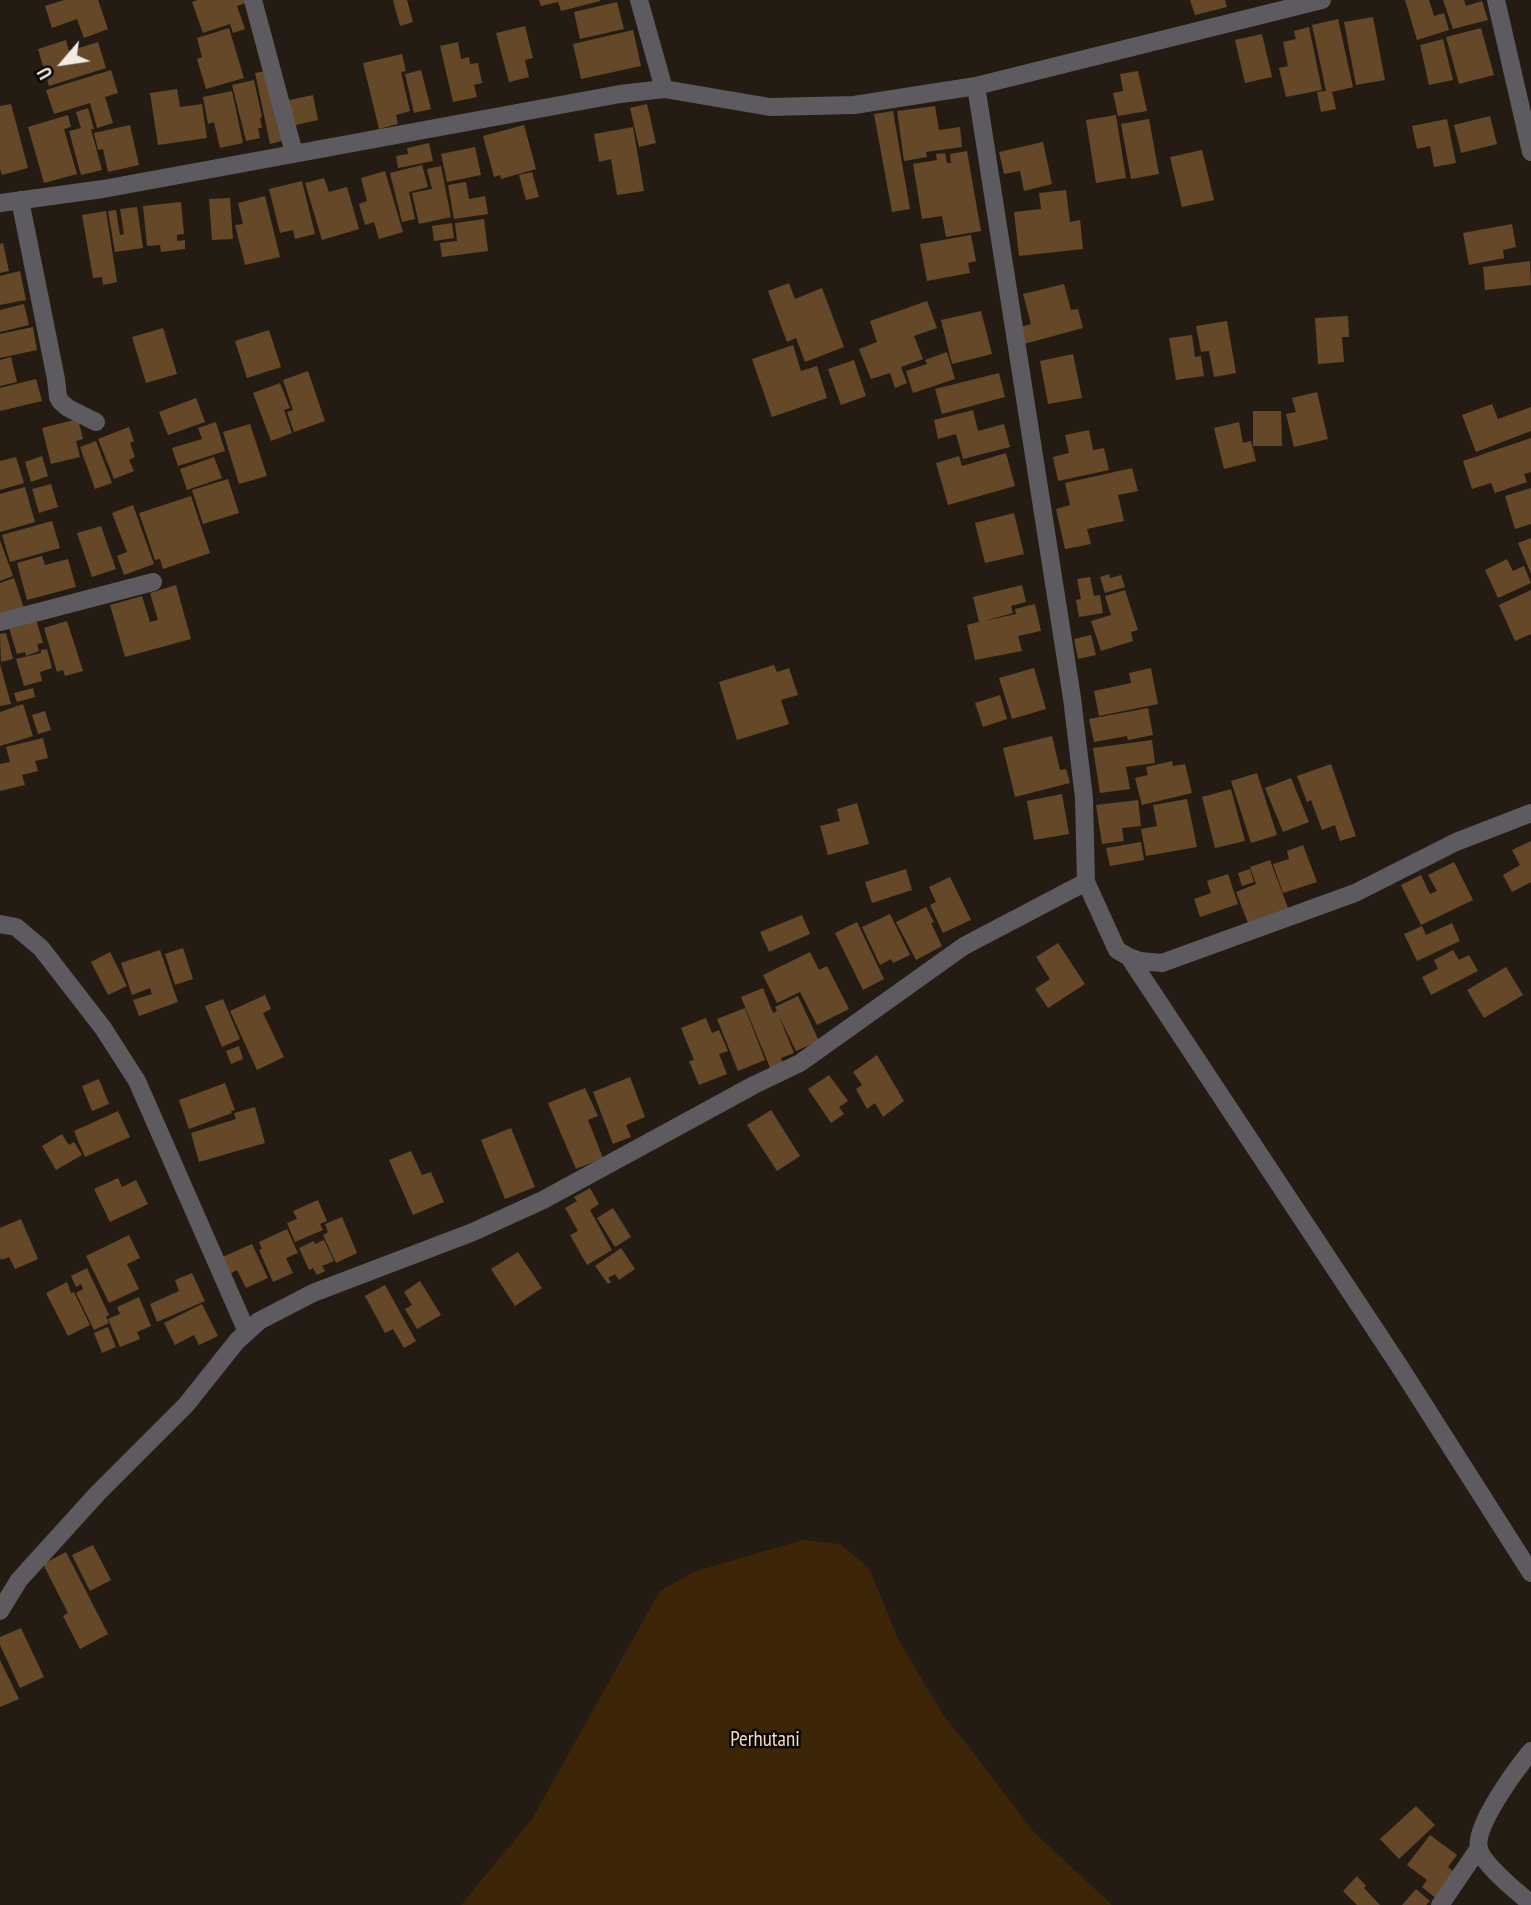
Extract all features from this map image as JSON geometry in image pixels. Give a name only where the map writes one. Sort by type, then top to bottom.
[{"type":"street","points":[[253,0],[294,153]]},
{"type":"street","points":[[639,0],[664,89]]},
{"type":"street","points":[[0,202],[103,189],[620,94],[664,89],[770,107],[854,105],[976,86],[1322,0]]},
{"type":"street","points":[[1496,0],[1531,152]]},
{"type":"street","points":[[976,86],[1072,698],[1084,798],[1086,882],[1117,950],[1140,961],[1162,962],[1355,893],[1456,842],[1531,813]]},
{"type":"street","points":[[20,200],[58,397],[68,408],[96,422]]},
{"type":"street","points":[[0,622],[153,582]]},
{"type":"street","points":[[0,1611],[19,1580],[97,1494],[186,1405],[237,1341],[259,1321],[313,1293],[473,1232],[543,1200],[754,1085],[800,1063],[964,946],[1086,882]]},
{"type":"street","points":[[0,924],[16,927],[41,948],[103,1028],[137,1082],[247,1332]]},
{"type":"street","points":[[1129,957],[1398,1364],[1531,1573]]},
{"type":"street","points":[[1440,1905],[1479,1848],[1480,1831],[1495,1802],[1531,1751]]},
{"type":"street","points":[[1479,1848],[1487,1863],[1531,1904]]},
{"type":"green space","name":"Perhutani","points":[[803,1540],[840,1544],[869,1568],[898,1639],[940,1710],[1034,1832],[1112,1905],[461,1905],[532,1819],[660,1591],[693,1572]]},
{"type":"building","points":[[64,0],[98,0],[108,29],[84,38],[77,19],[52,28],[45,6]]},
{"type":"building","points":[[245,0],[246,3],[237,6],[245,29],[233,33],[230,24],[203,33],[192,2]]},
{"type":"building","points":[[393,0],[407,0],[413,22],[400,26]]},
{"type":"building","points":[[539,0],[600,1],[561,11],[558,2],[541,6]]},
{"type":"building","points":[[1190,0],[1225,0],[1227,7],[1195,15]]},
{"type":"building","points":[[1405,0],[1429,0],[1434,16],[1444,13],[1449,30],[1417,40]]},
{"type":"building","points":[[1443,0],[1464,0],[1466,6],[1482,1],[1488,20],[1453,29]]},
{"type":"building","points":[[617,2],[624,29],[580,39],[574,12]]},
{"type":"building","points":[[1373,17],[1385,80],[1356,85],[1344,22]]},
{"type":"building","points":[[1338,19],[1353,87],[1332,92],[1336,109],[1321,112],[1317,92],[1326,91],[1312,25]]},
{"type":"building","points":[[525,26],[533,58],[525,60],[529,77],[509,82],[496,33]]},
{"type":"building","points":[[1309,27],[1322,90],[1286,97],[1279,68],[1288,66],[1283,42],[1296,39],[1294,31]]},
{"type":"building","points":[[229,28],[244,78],[206,89],[197,59],[202,57],[197,38]]},
{"type":"building","points":[[1481,28],[1494,75],[1459,84],[1446,37]]},
{"type":"building","points":[[633,30],[641,66],[581,79],[573,44]]},
{"type":"building","points":[[1262,34],[1272,77],[1245,83],[1235,40]]},
{"type":"building","points":[[1443,39],[1453,80],[1429,85],[1420,45]]},
{"type":"building","points":[[66,40],[69,51],[98,42],[106,68],[49,86],[38,49]]},
{"type":"building","points":[[458,42],[461,59],[469,57],[470,64],[478,63],[482,83],[474,85],[477,97],[453,102],[440,46]]},
{"type":"building","points":[[402,54],[406,71],[401,72],[410,111],[396,115],[398,124],[379,129],[363,63]]},
{"type":"building","points":[[111,70],[118,93],[105,97],[113,123],[97,128],[90,103],[54,114],[46,90]]},
{"type":"building","points":[[270,70],[285,140],[270,144],[255,73]]},
{"type":"building","points":[[421,70],[431,109],[414,113],[405,74]]},
{"type":"building","points":[[1138,71],[1147,111],[1118,116],[1113,93],[1123,91],[1120,74]]},
{"type":"building","points":[[254,80],[262,128],[258,128],[260,138],[246,141],[232,85]]},
{"type":"building","points":[[177,89],[180,107],[202,104],[207,138],[158,145],[150,93]]},
{"type":"building","points":[[232,91],[243,143],[220,148],[214,122],[208,124],[203,97]]},
{"type":"building","points":[[313,95],[318,120],[291,126],[285,101]]},
{"type":"building","points":[[11,104],[28,168],[2,175],[0,106]]},
{"type":"building","points":[[647,104],[656,143],[639,147],[630,108]]},
{"type":"building","points":[[935,106],[939,130],[960,127],[962,147],[926,152],[927,157],[904,161],[897,111]]},
{"type":"building","points":[[88,108],[102,170],[81,175],[69,131],[81,128],[76,112]]},
{"type":"building","points":[[893,111],[910,209],[892,212],[874,114]]},
{"type":"building","points":[[68,115],[71,127],[64,129],[77,174],[44,183],[28,127]]},
{"type":"building","points":[[1116,115],[1126,178],[1096,183],[1086,120]]},
{"type":"building","points":[[1490,116],[1497,144],[1461,153],[1454,125]]},
{"type":"building","points":[[1149,119],[1159,174],[1131,179],[1121,124]]},
{"type":"building","points":[[1447,119],[1456,163],[1434,167],[1430,146],[1417,149],[1412,126]]},
{"type":"building","points":[[130,125],[139,165],[108,172],[103,149],[98,150],[94,133]]},
{"type":"building","points":[[524,125],[536,169],[501,179],[500,175],[494,177],[483,136]]},
{"type":"building","points":[[633,127],[644,191],[617,195],[611,159],[599,162],[594,134]]},
{"type":"building","points":[[1043,142],[1052,184],[1024,191],[1020,171],[1004,174],[999,152]]},
{"type":"building","points":[[429,143],[433,161],[398,168],[396,156],[408,154],[407,148]]},
{"type":"building","points":[[475,147],[481,175],[447,182],[441,154]]},
{"type":"building","points":[[1202,150],[1214,200],[1182,207],[1170,157]]},
{"type":"building","points":[[967,151],[981,231],[946,237],[942,216],[922,219],[913,164],[937,160],[936,154],[945,153],[947,163],[951,163],[950,154]]},
{"type":"building","points":[[422,165],[428,187],[409,192],[415,219],[402,222],[390,173]]},
{"type":"building","points":[[441,166],[451,217],[419,224],[412,193],[432,189],[427,169]]},
{"type":"building","points":[[385,171],[403,232],[379,239],[374,222],[365,225],[359,204],[367,201],[361,178]]},
{"type":"building","points":[[532,172],[539,197],[526,200],[519,175]]},
{"type":"building","points":[[324,178],[329,192],[347,187],[359,229],[322,240],[305,183]]},
{"type":"building","points":[[302,181],[315,234],[295,239],[293,230],[280,233],[269,189]]},
{"type":"building","points":[[466,182],[469,199],[485,196],[488,214],[454,219],[448,185]]},
{"type":"building","points":[[1066,190],[1070,222],[1080,220],[1083,249],[1019,256],[1014,212],[1041,209],[1039,193]]},
{"type":"building","points":[[265,196],[280,257],[245,265],[235,225],[243,224],[238,203]]},
{"type":"building","points":[[230,198],[233,239],[212,240],[209,199]]},
{"type":"building","points":[[181,202],[184,234],[177,235],[177,241],[185,240],[185,249],[161,252],[160,245],[147,246],[143,206]]},
{"type":"building","points":[[137,207],[143,248],[115,252],[108,211],[116,210],[120,235],[124,234],[120,209]]},
{"type":"building","points":[[106,211],[117,282],[103,285],[102,277],[93,278],[82,215]]},
{"type":"building","points":[[484,219],[488,251],[442,257],[440,243],[457,241],[455,223]]},
{"type":"building","points":[[452,223],[454,238],[434,241],[432,226]]},
{"type":"building","points":[[1512,224],[1516,247],[1503,250],[1504,258],[1469,265],[1463,233]]},
{"type":"building","points":[[971,235],[976,261],[968,263],[970,273],[927,281],[920,244]]},
{"type":"building","points":[[3,243],[9,271],[0,273],[0,244]]},
{"type":"building","points":[[1530,261],[1531,285],[1485,290],[1483,267]]},
{"type":"building","points":[[20,271],[26,300],[0,305],[0,276]]},
{"type":"building","points":[[789,283],[795,299],[822,288],[844,347],[805,362],[796,338],[787,342],[768,291]]},
{"type":"building","points":[[1064,284],[1071,310],[1078,309],[1083,328],[1024,344],[1020,327],[1031,324],[1023,294]]},
{"type":"building","points":[[927,301],[937,328],[914,336],[923,359],[901,367],[907,383],[895,388],[890,373],[871,379],[859,349],[877,342],[870,321]]},
{"type":"building","points":[[24,304],[29,325],[0,332],[0,310]]},
{"type":"building","points":[[981,311],[992,354],[952,364],[941,320]]},
{"type":"building","points":[[1348,316],[1349,337],[1342,337],[1344,362],[1318,364],[1315,318]]},
{"type":"building","points":[[1227,321],[1236,373],[1214,377],[1209,351],[1201,352],[1196,326]]},
{"type":"building","points":[[33,327],[37,350],[0,358],[0,334]]},
{"type":"building","points":[[163,328],[177,374],[146,383],[132,337]]},
{"type":"building","points":[[269,330],[281,367],[247,378],[235,341]]},
{"type":"building","points":[[1192,335],[1195,357],[1201,356],[1204,376],[1176,380],[1169,338]]},
{"type":"building","points":[[793,345],[801,371],[817,366],[827,398],[772,417],[752,359]]},
{"type":"building","points":[[947,352],[955,379],[913,393],[906,371],[927,364],[925,360]]},
{"type":"building","points":[[1073,354],[1082,398],[1048,404],[1040,361]]},
{"type":"building","points":[[11,357],[17,382],[0,386],[0,360]]},
{"type":"building","points":[[854,360],[866,396],[841,405],[828,369]]},
{"type":"building","points":[[308,371],[325,421],[294,432],[287,412],[293,410],[283,380]]},
{"type":"building","points":[[999,373],[1005,397],[942,414],[935,389]]},
{"type":"building","points":[[36,379],[42,401],[0,411],[0,388]]},
{"type":"building","points":[[280,383],[290,408],[284,410],[292,433],[271,441],[253,393]]},
{"type":"building","points":[[1317,392],[1328,439],[1294,447],[1286,414],[1296,412],[1292,398]]},
{"type":"building","points":[[196,398],[205,422],[168,435],[159,412]]},
{"type":"building","points":[[1492,404],[1498,419],[1531,407],[1531,431],[1476,452],[1462,415]]},
{"type":"building","points":[[973,410],[978,431],[1004,424],[1010,447],[963,459],[956,434],[938,439],[934,420]]},
{"type":"building","points":[[1253,411],[1281,411],[1282,446],[1253,446]]},
{"type":"building","points":[[78,419],[83,439],[76,441],[80,457],[51,464],[42,428]]},
{"type":"building","points":[[216,422],[225,451],[178,466],[172,448],[202,439],[198,428]]},
{"type":"building","points":[[1239,422],[1243,443],[1251,441],[1256,461],[1224,469],[1214,428]]},
{"type":"building","points":[[250,424],[267,476],[239,484],[223,432]]},
{"type":"building","points":[[129,427],[134,441],[130,443],[135,457],[129,460],[134,471],[114,479],[98,439]]},
{"type":"building","points":[[1089,430],[1093,450],[1104,448],[1109,470],[1058,481],[1053,457],[1069,453],[1065,435]]},
{"type":"building","points":[[1531,438],[1531,472],[1524,474],[1527,482],[1495,493],[1491,483],[1472,489],[1463,461]]},
{"type":"building","points":[[96,441],[112,483],[95,489],[80,447]]},
{"type":"building","points":[[1006,453],[1015,486],[948,505],[936,463],[959,456],[962,466]]},
{"type":"building","points":[[42,456],[48,476],[31,482],[25,462]]},
{"type":"building","points":[[16,457],[24,483],[0,490],[0,461]]},
{"type":"building","points":[[214,457],[222,478],[187,490],[180,469]]},
{"type":"building","points":[[1132,468],[1138,491],[1118,495],[1124,521],[1087,529],[1091,544],[1065,549],[1056,509],[1070,505],[1065,483]]},
{"type":"building","points":[[228,479],[239,513],[203,524],[192,490]]},
{"type":"building","points":[[51,484],[58,507],[39,513],[32,489]]},
{"type":"building","points":[[25,487],[35,522],[0,532],[0,494]]},
{"type":"building","points":[[1531,488],[1531,524],[1515,529],[1505,496]]},
{"type":"building","points":[[191,496],[210,553],[163,569],[160,559],[155,560],[139,513]]},
{"type":"building","points":[[133,505],[154,564],[124,575],[117,556],[127,552],[112,513]]},
{"type":"building","points":[[1014,513],[1024,554],[985,563],[975,523]]},
{"type":"building","points":[[52,521],[60,548],[10,562],[2,535]]},
{"type":"building","points":[[101,526],[116,569],[92,577],[77,533]]},
{"type":"building","points":[[1531,538],[1531,574],[1518,543]]},
{"type":"building","points":[[0,540],[13,576],[0,581]]},
{"type":"building","points":[[42,556],[45,565],[68,559],[76,587],[27,600],[17,563]]},
{"type":"building","points":[[1507,559],[1513,571],[1524,566],[1531,583],[1498,598],[1485,570]]},
{"type":"building","points":[[1109,574],[1110,578],[1121,575],[1125,587],[1105,593],[1100,577]]},
{"type":"building","points":[[1090,577],[1094,596],[1100,595],[1103,613],[1079,617],[1076,600],[1081,599],[1077,579]]},
{"type":"building","points":[[14,578],[24,608],[0,616],[0,583]]},
{"type":"building","points":[[176,585],[191,639],[125,657],[110,605],[142,596],[150,622],[158,620],[150,593]]},
{"type":"building","points":[[1022,585],[1026,602],[1011,606],[1013,613],[984,621],[1016,614],[1015,609],[1035,604],[1041,631],[1018,636],[1022,651],[975,660],[967,625],[979,622],[973,597]]},
{"type":"building","points":[[1125,590],[1138,630],[1131,632],[1133,641],[1101,651],[1091,621],[1111,615],[1105,596]]},
{"type":"building","points":[[1531,590],[1531,634],[1515,641],[1499,605]]},
{"type":"building","points":[[36,619],[43,643],[37,644],[39,651],[26,656],[25,652],[17,654],[9,628]]},
{"type":"building","points":[[67,621],[83,671],[65,676],[63,670],[57,672],[44,628]]},
{"type":"building","points":[[6,633],[13,659],[1,662],[0,634]]},
{"type":"building","points":[[1091,635],[1096,655],[1078,659],[1074,639]]},
{"type":"building","points":[[47,649],[52,668],[40,672],[42,681],[24,686],[16,659]]},
{"type":"building","points":[[0,664],[11,704],[0,706]]},
{"type":"building","points":[[774,665],[777,672],[789,668],[798,695],[781,700],[789,724],[737,740],[719,682]]},
{"type":"building","points":[[1034,668],[1046,709],[1012,719],[999,678]]},
{"type":"building","points":[[1151,668],[1158,704],[1099,716],[1094,691],[1131,683],[1129,673]]},
{"type":"building","points":[[33,688],[35,697],[17,702],[14,693]]},
{"type":"building","points":[[1000,695],[1007,719],[983,727],[975,703]]},
{"type":"building","points":[[23,704],[33,736],[0,746],[0,712]]},
{"type":"building","points":[[1148,708],[1153,735],[1094,742],[1089,719]]},
{"type":"building","points":[[45,711],[51,730],[38,734],[32,715]]},
{"type":"building","points":[[1052,736],[1060,770],[1066,769],[1070,783],[1015,797],[1003,748]]},
{"type":"building","points":[[43,738],[48,758],[35,761],[38,771],[22,775],[25,785],[0,791],[0,764],[10,762],[6,747]]},
{"type":"building","points":[[1152,740],[1155,763],[1126,767],[1130,789],[1100,793],[1093,748]]},
{"type":"building","points":[[1172,761],[1173,766],[1185,764],[1192,793],[1142,805],[1135,778],[1148,775],[1146,767]]},
{"type":"building","points":[[1331,764],[1356,836],[1340,841],[1335,825],[1322,830],[1311,800],[1307,802],[1297,776]]},
{"type":"building","points":[[1257,773],[1277,835],[1251,843],[1231,781]]},
{"type":"building","points":[[1291,778],[1309,822],[1283,832],[1265,788]]},
{"type":"building","points":[[1231,789],[1245,841],[1215,848],[1202,797]]},
{"type":"building","points":[[1062,794],[1069,834],[1034,840],[1027,801]]},
{"type":"building","points":[[1187,799],[1197,847],[1146,856],[1141,829],[1157,826],[1153,805]]},
{"type":"building","points":[[1138,800],[1141,826],[1122,828],[1124,841],[1102,844],[1096,805]]},
{"type":"building","points":[[857,803],[869,844],[828,855],[820,826],[840,821],[837,809]]},
{"type":"building","points":[[1531,841],[1531,882],[1512,892],[1503,875],[1520,865],[1512,850]]},
{"type":"building","points":[[1141,842],[1144,860],[1110,866],[1106,848]]},
{"type":"building","points":[[1303,845],[1317,882],[1283,893],[1273,864],[1289,859],[1287,851]]},
{"type":"building","points":[[1270,860],[1288,908],[1248,923],[1236,892],[1256,884],[1250,867]]},
{"type":"building","points":[[1454,862],[1473,900],[1421,925],[1401,885],[1421,875],[1430,894],[1437,891],[1428,875]]},
{"type":"building","points":[[906,869],[912,890],[872,903],[865,882]]},
{"type":"building","points":[[1250,869],[1254,882],[1242,886],[1238,873]]},
{"type":"building","points":[[1228,874],[1238,904],[1200,917],[1194,899],[1211,893],[1207,881]]},
{"type":"building","points":[[950,877],[971,920],[943,933],[930,905],[936,902],[929,887]]},
{"type":"building","points":[[926,907],[942,946],[916,960],[896,922]]},
{"type":"building","points":[[890,914],[910,955],[893,963],[891,959],[880,965],[862,927]]},
{"type":"building","points":[[802,915],[810,934],[769,952],[760,932]]},
{"type":"building","points":[[857,922],[884,979],[863,990],[835,933]]},
{"type":"building","points":[[1452,923],[1460,941],[1417,961],[1404,934],[1422,926],[1426,935]]},
{"type":"building","points":[[1058,943],[1085,984],[1048,1008],[1035,989],[1050,979],[1036,957]]},
{"type":"building","points":[[183,948],[193,979],[175,985],[165,954]]},
{"type":"building","points":[[160,950],[178,1002],[139,1016],[133,1000],[152,994],[150,988],[132,995],[121,963]]},
{"type":"building","points":[[1453,950],[1459,960],[1469,955],[1478,971],[1431,995],[1422,977],[1438,969],[1434,960]]},
{"type":"building","points":[[110,952],[127,986],[108,995],[91,962]]},
{"type":"building","points":[[810,952],[819,970],[827,966],[849,1009],[817,1025],[800,992],[777,1003],[763,975]]},
{"type":"building","points":[[1506,967],[1523,995],[1484,1018],[1467,990]]},
{"type":"building","points":[[763,988],[773,1013],[777,1011],[775,1007],[798,996],[819,1041],[796,1051],[778,1014],[794,1053],[781,1058],[783,1064],[771,1070],[741,997]]},
{"type":"building","points":[[265,995],[271,1009],[263,1013],[284,1057],[257,1070],[230,1011]]},
{"type":"building","points":[[223,999],[240,1039],[222,1047],[205,1006]]},
{"type":"building","points":[[745,1008],[765,1060],[738,1071],[717,1019]]},
{"type":"building","points":[[706,1018],[712,1033],[719,1030],[728,1051],[719,1054],[727,1074],[699,1085],[689,1061],[694,1060],[681,1028]]},
{"type":"building","points":[[239,1046],[243,1059],[231,1064],[226,1051]]},
{"type":"building","points":[[877,1055],[904,1101],[883,1117],[875,1103],[867,1109],[856,1089],[862,1085],[853,1072]]},
{"type":"building","points":[[829,1075],[848,1101],[839,1107],[844,1114],[831,1123],[808,1089]]},
{"type":"building","points":[[630,1077],[645,1117],[626,1125],[631,1137],[613,1144],[593,1092]]},
{"type":"building","points":[[99,1079],[109,1104],[92,1111],[82,1086]]},
{"type":"building","points":[[225,1083],[235,1110],[189,1129],[179,1100]]},
{"type":"building","points":[[585,1088],[598,1116],[588,1120],[603,1158],[576,1169],[548,1103]]},
{"type":"building","points":[[255,1107],[265,1143],[199,1162],[191,1133],[236,1119],[234,1113]]},
{"type":"building","points":[[771,1110],[800,1156],[777,1171],[747,1125]]},
{"type":"building","points":[[118,1111],[130,1137],[85,1157],[74,1131]]},
{"type":"building","points":[[511,1128],[535,1187],[505,1199],[481,1140]]},
{"type":"building","points":[[62,1134],[69,1145],[74,1142],[82,1155],[56,1170],[42,1146]]},
{"type":"building","points":[[411,1151],[422,1175],[431,1172],[444,1202],[413,1215],[389,1160]]},
{"type":"building","points":[[118,1178],[122,1187],[136,1180],[148,1204],[110,1222],[94,1189]]},
{"type":"building","points":[[590,1188],[599,1204],[590,1210],[612,1250],[587,1265],[570,1235],[578,1231],[565,1208],[577,1201],[574,1197]]},
{"type":"building","points":[[318,1200],[327,1221],[320,1224],[323,1230],[295,1242],[287,1223],[297,1219],[293,1211]]},
{"type":"building","points":[[613,1208],[631,1237],[615,1247],[597,1218]]},
{"type":"building","points":[[342,1217],[357,1253],[336,1263],[323,1235],[328,1232],[325,1224]]},
{"type":"building","points":[[21,1219],[38,1259],[15,1269],[9,1257],[1,1260],[0,1228]]},
{"type":"building","points":[[287,1229],[298,1253],[286,1258],[293,1273],[273,1282],[259,1250],[262,1249],[259,1242]]},
{"type":"building","points":[[129,1235],[140,1258],[127,1264],[139,1289],[109,1303],[86,1256]]},
{"type":"building","points":[[324,1240],[334,1261],[322,1266],[325,1271],[317,1275],[313,1268],[309,1270],[299,1248]]},
{"type":"building","points":[[252,1244],[268,1278],[246,1288],[237,1270],[228,1275],[220,1258]]},
{"type":"building","points":[[621,1248],[635,1269],[619,1280],[615,1274],[608,1278],[611,1282],[608,1284],[595,1266]]},
{"type":"building","points":[[518,1252],[542,1288],[515,1306],[491,1269]]},
{"type":"building","points":[[87,1268],[109,1315],[106,1317],[109,1323],[94,1330],[76,1293],[83,1289],[81,1284],[76,1287],[71,1276]]},
{"type":"building","points":[[192,1273],[205,1301],[157,1322],[150,1304],[179,1291],[175,1280]]},
{"type":"building","points":[[420,1281],[441,1315],[417,1329],[405,1309],[412,1305],[404,1292]]},
{"type":"building","points":[[67,1282],[90,1325],[68,1336],[46,1293]]},
{"type":"building","points":[[385,1285],[416,1341],[404,1348],[393,1329],[385,1333],[365,1296]]},
{"type":"building","points":[[139,1297],[151,1326],[137,1332],[140,1339],[120,1347],[108,1319],[120,1314],[117,1307]]},
{"type":"building","points":[[202,1304],[218,1336],[199,1345],[194,1335],[175,1345],[164,1323]]},
{"type":"building","points":[[108,1327],[116,1347],[102,1353],[94,1333]]},
{"type":"building","points":[[93,1545],[111,1580],[90,1591],[72,1555]]},
{"type":"building","points":[[66,1552],[108,1634],[80,1649],[63,1616],[68,1613],[43,1564]]},
{"type":"building","points":[[21,1628],[44,1677],[20,1688],[0,1645],[0,1637]]},
{"type":"building","points":[[0,1660],[19,1699],[0,1707]]},
{"type":"building","points":[[1416,1806],[1435,1825],[1399,1859],[1380,1839]]},
{"type":"building","points":[[1430,1835],[1457,1855],[1448,1867],[1458,1875],[1438,1900],[1422,1887],[1427,1880],[1407,1865]]},
{"type":"building","points":[[1357,1876],[1380,1905],[1357,1905],[1343,1891]]},
{"type":"building","points":[[1416,1889],[1430,1901],[1426,1905],[1402,1905]]}]
